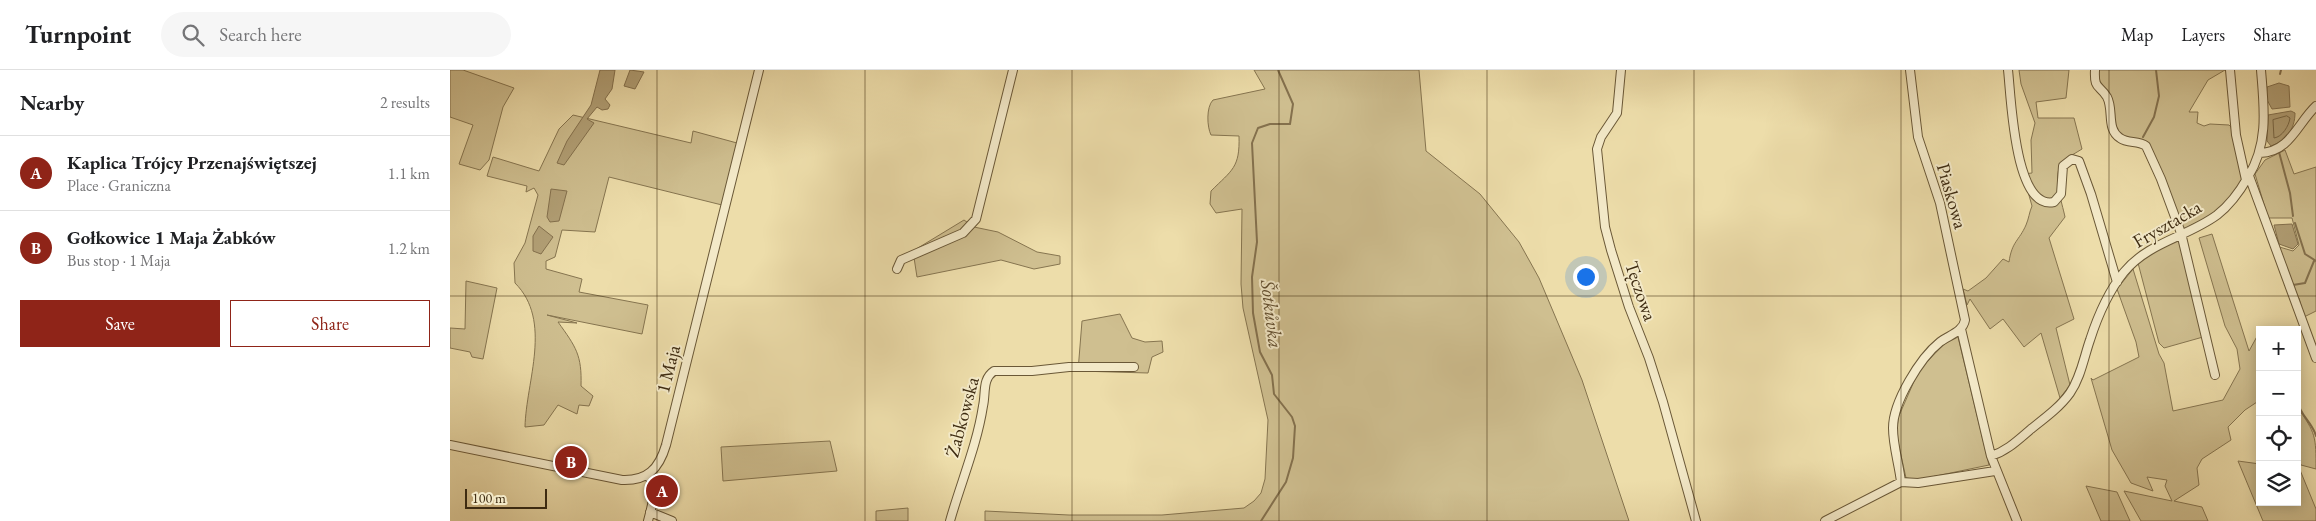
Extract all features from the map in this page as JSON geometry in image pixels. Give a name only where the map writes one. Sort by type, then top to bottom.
[{"type":"street","name":"1 Maja","points":[[648,475],[659,463],[666,445],[759,70]]},
{"type":"street","points":[[897,270],[901,260],[963,233],[976,219],[1013,70]]},
{"type":"street","name":"Tęczowa","points":[[1621,70],[1618,110],[1601,137],[1597,149],[1605,227],[1628,307],[1649,358],[1664,402],[1696,521]]},
{"type":"street","name":"Piaskowa","points":[[1910,70],[1918,137],[1940,203],[1965,316],[1965,324],[1961,329],[1995,471]]},
{"type":"street","points":[[2008,70],[2011,117],[2029,186],[2036,197],[2044,203],[2054,202],[2059,198],[2062,171],[2066,162],[2075,159],[2081,164],[2117,282]]},
{"type":"street","points":[[2095,70],[2095,83],[2108,99],[2115,133],[2123,140],[2142,143],[2148,148],[2180,233],[2215,375]]},
{"type":"street","points":[[2230,70],[2236,135],[2247,178],[2316,358]]},
{"type":"street","name":"Frysztacka","points":[[1991,456],[2007,449],[2054,410],[2070,393],[2081,368],[2100,311],[2117,282],[2137,259],[2157,245],[2217,215],[2233,198],[2247,178],[2260,153],[2264,120],[2261,70]]},
{"type":"street","points":[[2260,153],[2273,151],[2285,145],[2316,106]]},
{"type":"street","points":[[1901,482],[1893,427],[1900,403],[1927,354],[1941,341],[1961,329]]},
{"type":"street","name":"Żabkowska","points":[[950,521],[965,469],[973,450],[980,422],[985,384],[990,374],[994,371],[1032,371],[1069,367],[1134,368]]},
{"type":"street","points":[[450,445],[622,480],[632,480],[648,475],[653,483],[655,493],[648,521]]},
{"type":"street","points":[[1825,521],[1901,482],[1918,483],[1995,471],[2017,521]]},
{"type":"street","points":[[650,512],[672,521]]},
{"type":"shaded area","points":[[450,70],[463,70],[514,88],[503,107],[489,160],[480,170],[459,164],[473,125],[450,117]]},
{"type":"shaded area","points":[[1254,70],[1419,70],[1426,151],[1480,194],[1519,242],[1539,278],[1582,380],[1629,521],[985,521],[985,511],[1069,515],[1162,515],[1244,508],[1261,493],[1265,479],[1268,420],[1243,308],[1241,284],[1242,209],[1216,213],[1210,204],[1211,191],[1229,173],[1236,162],[1239,136],[1211,135],[1208,117],[1209,107],[1213,100],[1265,89]]},
{"type":"shaded area","points":[[2019,70],[2069,70],[2066,98],[2036,102],[2038,118],[2074,118],[2082,149],[2066,159],[2059,168],[2058,182],[2065,217],[2049,238],[2074,319],[2056,328],[2070,385],[2060,398],[2041,333],[2024,347],[2003,319],[1990,329],[1970,299],[1967,305],[1963,289],[1968,291],[1986,278],[2003,259],[2009,262],[2014,245],[2026,225],[2032,206],[2023,174],[2032,173],[2031,140],[2035,123],[2021,84]]},
{"type":"shaded area","points":[[2093,70],[2225,70],[2208,80],[2189,112],[2198,112],[2197,123],[2204,126],[2210,124],[2229,125],[2231,127],[2243,180],[2220,209],[2181,231],[2141,145],[2124,144],[2114,136],[2104,98],[2096,90]]},
{"type":"shaded area","points":[[573,115],[691,143],[693,131],[737,143],[722,205],[609,177],[595,232],[562,230],[555,257],[546,261],[546,269],[582,279],[579,292],[648,305],[642,334],[547,315],[577,323],[558,322],[577,352],[581,386],[593,396],[589,406],[579,405],[577,414],[558,405],[544,425],[525,427],[535,352],[535,333],[533,315],[526,298],[515,283],[514,263],[525,243],[538,195],[534,188],[526,192],[527,186],[487,176],[493,157],[539,171],[559,129]]},
{"type":"shaded area","points":[[2285,150],[2294,174],[2316,167],[2316,311],[2304,317],[2299,298],[2295,299],[2276,246],[2293,251],[2299,245],[2292,218],[2268,218],[2255,174],[2265,160]]},
{"type":"shaded area","points":[[964,220],[974,227],[998,232],[1037,252],[1060,256],[1060,264],[1034,269],[1001,260],[917,277],[913,251]]},
{"type":"shaded area","points":[[2212,234],[2249,351],[2256,338],[2256,403],[2245,410],[2228,427],[2231,440],[2202,459],[2197,468],[2199,485],[2174,501],[2202,507],[2208,521],[2141,521],[2124,491],[2172,501],[2165,486],[2167,480],[2147,477],[2153,491],[2131,483],[2112,450],[2091,378],[2093,380],[2139,357],[2136,342],[2117,289],[2133,269],[2159,354],[2164,363],[2173,411],[2223,400],[2240,369],[2237,349],[2225,326],[2199,238]]},
{"type":"shaded area","points":[[2179,239],[2203,337],[2164,348],[2159,343],[2138,263],[2157,250]]},
{"type":"shaded area","points":[[466,281],[497,288],[483,359],[472,357],[470,352],[450,348],[450,328],[465,329]]},
{"type":"shaded area","points":[[1120,314],[1132,338],[1145,342],[1162,341],[1163,352],[1152,357],[1148,373],[1078,371],[1082,321]]},
{"type":"shaded area","points":[[1958,337],[1989,465],[1917,480],[1906,478],[1897,437],[1898,418],[1919,370],[1944,344]]},
{"type":"shaded area","points":[[2301,413],[2314,436],[2316,469],[2301,465]]},
{"type":"shaded area","points":[[830,441],[837,471],[723,481],[721,447]]},
{"type":"shaded area","points":[[2238,461],[2256,463],[2256,504]]},
{"type":"shaded area","points":[[2301,472],[2316,509],[2316,521],[2263,521],[2257,506],[2301,506]]},
{"type":"shaded area","points":[[2086,486],[2117,492],[2130,521],[2101,521]]},
{"type":"shaded area","points":[[908,508],[908,521],[876,521],[876,511]]},
{"type":"water","points":[[600,70],[615,70],[612,89],[605,99],[610,105],[608,109],[602,110],[597,107],[587,119],[594,123],[564,165],[557,163],[567,141],[591,105]]},
{"type":"water","points":[[630,70],[644,72],[635,89],[624,86]]},
{"type":"water","points":[[2279,83],[2289,86],[2290,107],[2272,109],[2266,98],[2267,87]]},
{"type":"water","points":[[2291,111],[2295,113],[2295,119],[2289,134],[2271,146],[2267,141],[2268,115]]},
{"type":"water","points":[[551,189],[567,191],[559,221],[550,222],[547,217]]},
{"type":"water","points":[[2292,224],[2298,244],[2293,249],[2279,244],[2274,225]]},
{"type":"water","points":[[539,226],[553,237],[541,254],[533,251],[533,236]]},
{"type":"waterway","name":"Šotkůvka","points":[[1261,521],[1286,482],[1293,458],[1295,426],[1292,417],[1274,394],[1272,375],[1260,352],[1253,313],[1252,277],[1257,242],[1252,143],[1258,128],[1270,124],[1290,124],[1293,104],[1278,70]]},
{"type":"waterway","points":[[2143,137],[2154,117],[2159,96],[2156,70]]},
{"type":"waterway","points":[[2280,74],[2281,70]]},
{"type":"waterway","points":[[2279,152],[2290,193],[2293,216]]},
{"type":"waterway","points":[[2295,223],[2305,254],[2316,261]]},
{"type":"waterway","points":[[2293,285],[2305,283],[2314,261]]},
{"type":"waterway","points":[[2301,411],[2316,436]]},
{"type":"place","name":"Gołkowice 1 Maja Żabków","points":[[571,462]]},
{"type":"place","name":"Kaplica Trójcy Przenajświętszej","points":[[662,491]]}]
